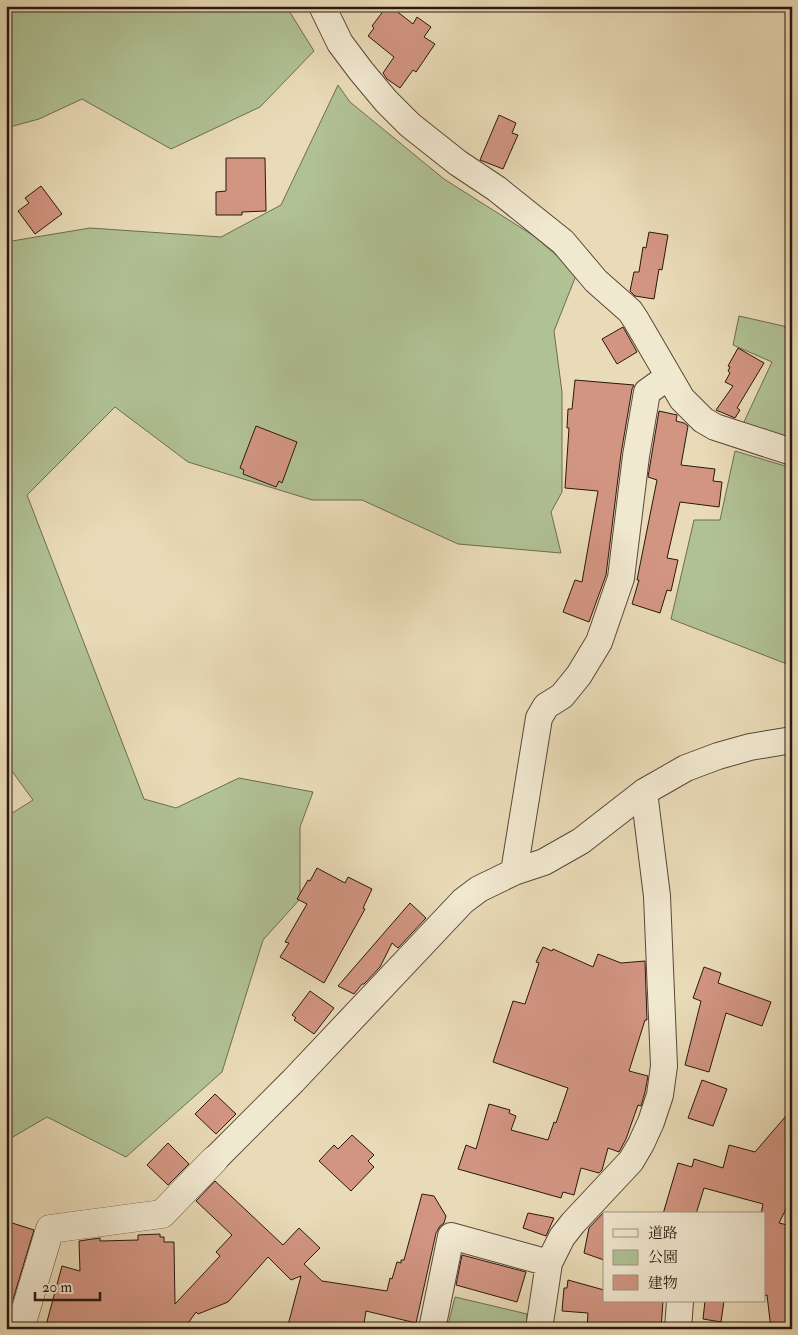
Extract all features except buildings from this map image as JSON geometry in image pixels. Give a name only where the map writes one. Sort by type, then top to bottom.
[{"type":"street","points":[[322,6],[340,43],[386,101],[410,125],[458,163],[497,189],[563,242],[596,280],[630,311],[668,377],[691,409],[715,427],[792,452]]},
{"type":"street","points":[[514,872],[539,718],[546,706],[562,696],[578,675],[598,642],[621,578],[636,456],[648,392],[668,377]]},
{"type":"street","points":[[20,1329],[50,1229],[162,1214],[294,1081],[463,900],[479,889],[514,872],[544,862],[581,841],[644,792],[686,768],[750,747],[792,740]]},
{"type":"street","points":[[539,1329],[549,1263],[562,1237],[631,1161],[651,1122],[660,1095],[664,1066],[657,896],[644,792]]},
{"type":"street","points":[[432,1329],[451,1236],[549,1263]]},
{"type":"street","points":[[678,1329],[680,1302]]},
{"type":"green space","points":[[6,6],[286,6],[314,51],[260,107],[171,149],[82,99],[39,119],[6,128]]},
{"type":"green space","points":[[338,85],[350,102],[444,179],[534,236],[577,273],[554,331],[562,392],[562,492],[551,512],[561,553],[458,544],[362,500],[312,500],[188,462],[115,407],[27,495],[144,799],[176,808],[239,778],[313,792],[300,827],[300,899],[263,940],[222,1072],[126,1157],[47,1117],[6,1141],[6,817],[33,800],[6,763],[6,335],[11,330],[6,295],[6,242],[90,228],[221,237],[281,205]]},
{"type":"green space","points":[[739,316],[792,328],[792,438],[743,424],[772,362],[733,345]]},
{"type":"green space","points":[[735,451],[792,468],[792,666],[671,619],[694,520],[720,520]]},
{"type":"green space","points":[[455,1297],[527,1314],[526,1329],[447,1329]]}]
